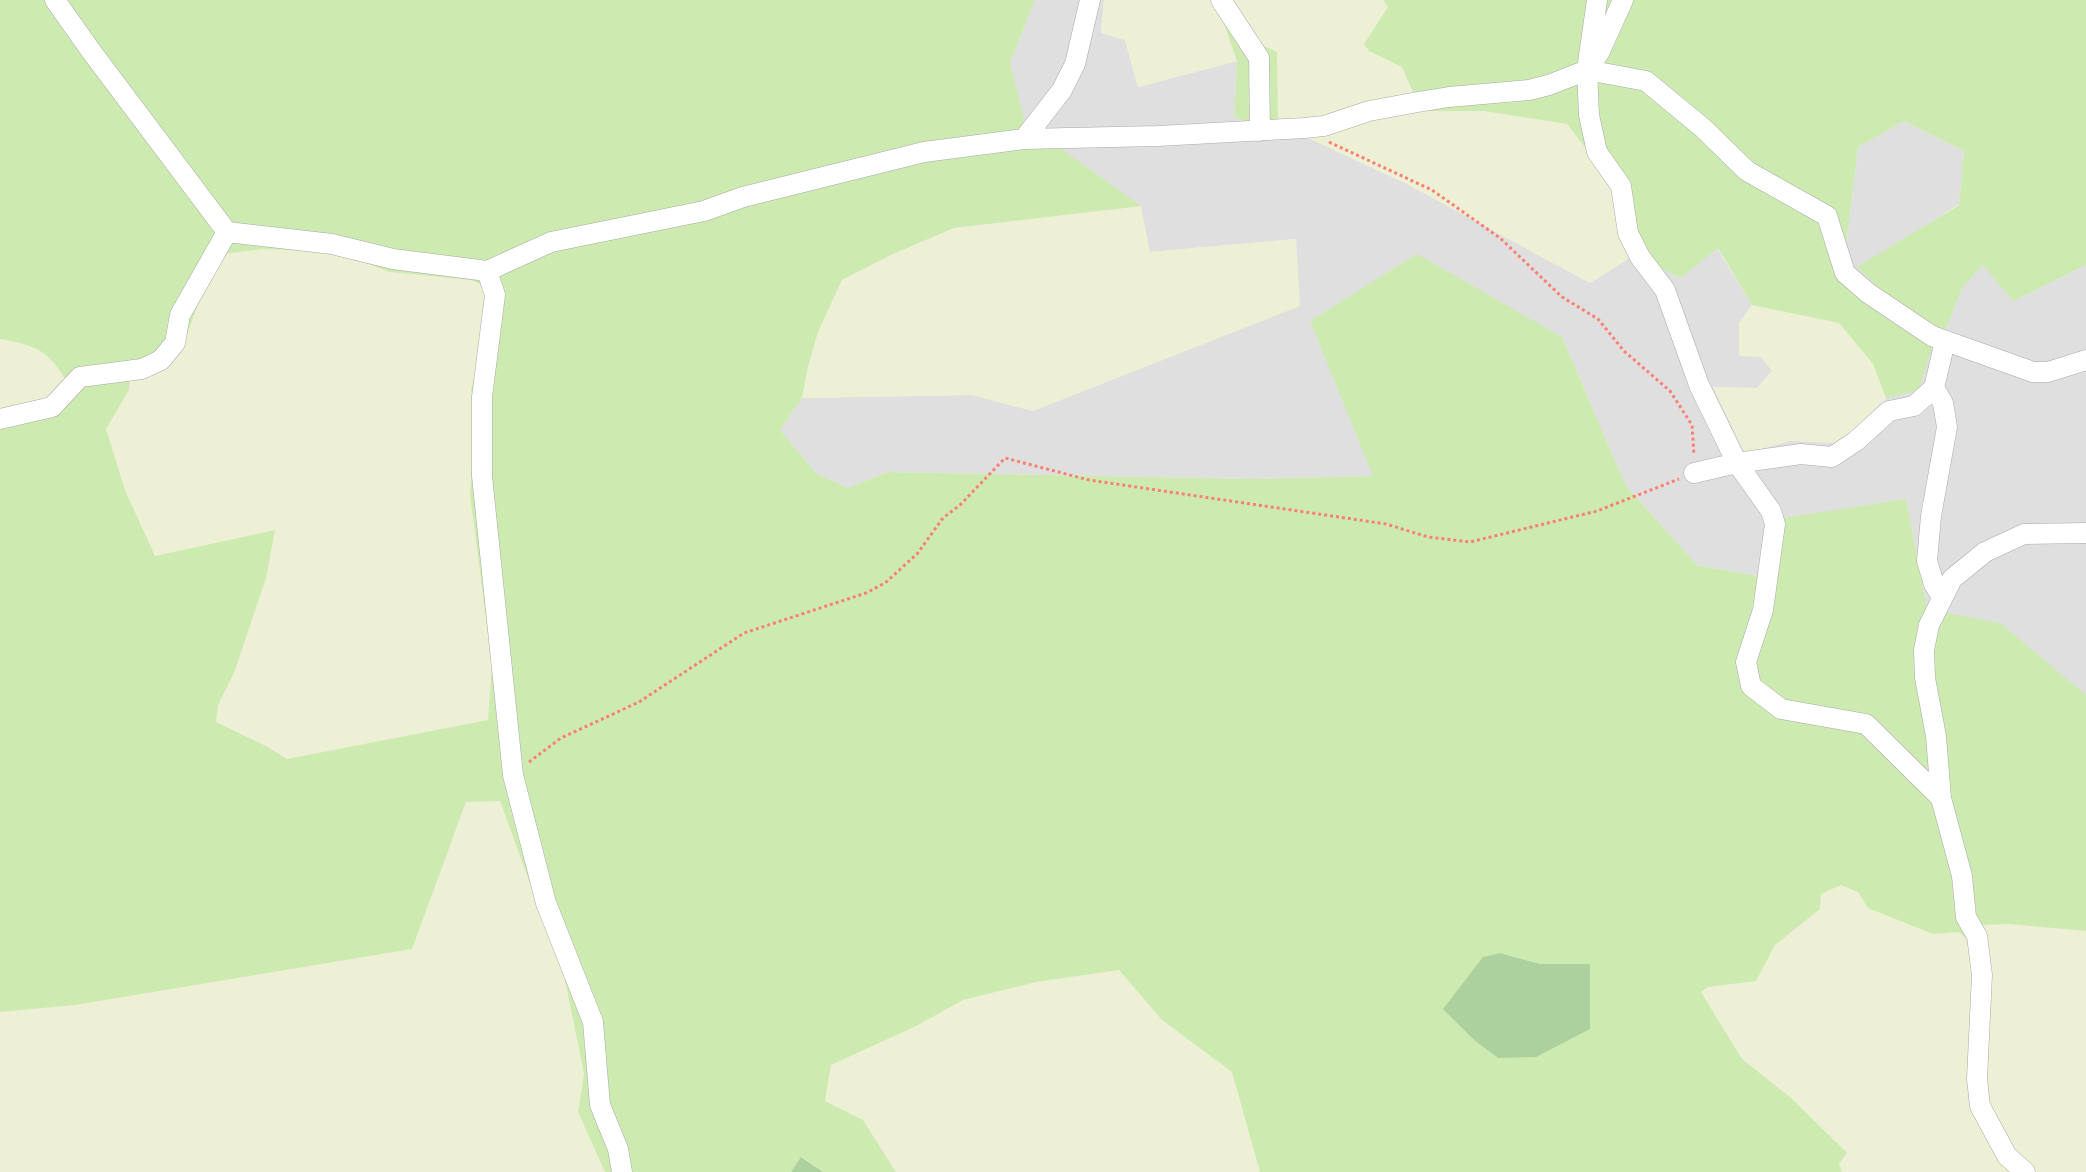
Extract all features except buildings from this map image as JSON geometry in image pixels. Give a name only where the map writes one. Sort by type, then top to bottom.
[{"type":"street","points":[[55,0],[227,232],[332,244],[393,259],[487,271],[551,242],[704,211],[743,197],[924,152],[1024,139],[1158,136],[1324,126],[1369,111],[1418,102],[1549,86],[1587,70],[1646,81],[1703,128],[1747,171],[1827,216],[1845,273],[1869,293],[1932,336],[2033,372],[2048,372],[2086,360]]},
{"type":"street","points":[[1024,139],[1062,90],[1075,64],[1090,0]]},
{"type":"street","points":[[1221,0],[1259,58],[1260,130]]},
{"type":"street","points":[[1597,0],[1587,70],[1589,115],[1597,152],[1621,186],[1628,233],[1640,257],[1665,290],[1699,385],[1737,463],[1771,511],[1774,524],[1763,610],[1746,662],[1751,686],[1781,709],[1866,724],[1941,798]]},
{"type":"street","points":[[1587,70],[1599,52],[1623,0]]},
{"type":"street","points":[[0,419],[52,407],[80,377],[142,369],[161,360],[175,343],[180,315],[227,232]]},
{"type":"street","points":[[487,271],[495,296],[482,397],[482,476],[513,775],[546,903],[593,1022],[600,1105],[618,1149],[622,1172]]},
{"type":"street","points":[[1694,473],[1737,463],[1801,454],[1832,457],[1856,441],[1889,411],[1914,406],[1934,388],[1945,341]]},
{"type":"street","points":[[1934,388],[1943,404],[1947,427],[1931,516],[1927,561],[1934,584],[1942,597]]},
{"type":"street","points":[[2025,1172],[2007,1156],[1980,1106],[1977,1079],[1982,975],[1977,936],[1966,917],[1962,876],[1941,798],[1936,736],[1925,678],[1924,650],[1929,625],[1952,579],[1985,552],[2024,534],[2086,533]]},
{"type":"path","points":[[513,775],[561,738],[639,702],[744,633],[866,593],[885,583],[917,554],[943,518],[960,505],[1005,458],[1089,480],[1386,524],[1428,537],[1470,542],[1597,511],[1694,473],[1692,425],[1670,391],[1623,351],[1598,319],[1562,297],[1500,238],[1432,190],[1342,150],[1304,128]]},
{"type":"shaded area","points":[[1035,0],[1104,0],[1101,33],[1125,40],[1138,87],[1237,61],[1234,116],[1304,136],[1409,185],[1590,283],[1634,255],[1681,278],[1717,248],[1752,305],[1739,323],[1772,371],[1757,388],[1713,387],[1745,453],[1790,441],[1839,443],[1886,398],[1919,390],[1842,279],[1858,147],[1904,121],[1964,151],[1959,204],[1858,268],[1889,298],[1945,331],[1962,288],[1983,264],[2013,301],[2086,265],[2086,695],[1927,609],[1906,499],[1846,509],[1757,576],[1697,565],[1626,486],[1562,337],[1310,321],[1374,476],[1254,479],[888,472],[848,488],[816,473],[780,430],[802,398],[972,395],[1033,411],[1296,239],[1150,252],[1025,123],[1010,63]]},
{"type":"green space","points":[[0,0],[1035,0],[1010,63],[1025,123],[1141,206],[954,228],[893,254],[842,280],[818,332],[802,398],[780,430],[816,473],[848,488],[888,472],[1254,479],[1373,476],[1310,321],[1417,254],[1562,337],[1626,486],[1697,565],[1757,576],[1783,518],[1906,499],[1927,609],[2000,623],[2086,695],[2086,931],[2009,924],[1982,925],[1967,939],[1959,932],[1933,934],[1868,908],[1858,892],[1841,885],[1821,894],[1820,909],[1775,945],[1756,981],[1708,987],[1701,992],[1742,1059],[1790,1097],[1847,1153],[1839,1164],[1842,1172],[1260,1172],[1232,1072],[1162,1020],[1119,970],[1036,982],[963,1000],[916,1026],[831,1065],[825,1101],[863,1120],[896,1172],[823,1172],[802,1157],[791,1172],[605,1172],[578,1112],[584,1074],[565,980],[500,801],[466,802],[412,949],[75,1005],[0,1012],[0,413],[47,401],[65,379],[52,361],[38,350],[31,346],[0,339]],"holes":[[[263,249],[336,252],[390,272],[471,280],[483,285],[486,299],[485,334],[471,390],[474,438],[470,494],[492,665],[488,720],[287,759],[266,746],[216,722],[218,705],[234,673],[266,578],[275,530],[155,556],[125,490],[106,429],[129,390],[130,377],[184,343],[197,307],[224,254]],[[1500,953],[1540,964],[1589,965],[1498,1058],[1474,1040],[1444,1009]]]},
{"type":"green space","points":[[1104,0],[1211,0],[1224,24],[1237,61],[1138,87],[1125,40],[1101,33]]},
{"type":"green space","points":[[1211,0],[1233,0],[1262,45],[1277,52],[1278,119],[1302,121],[1414,94],[1402,67],[1369,51],[1364,44],[1388,7],[1383,0],[2086,0],[2086,265],[2013,301],[1983,265],[1962,288],[1945,331],[1889,298],[1857,267],[1959,205],[1964,151],[1904,121],[1858,147],[1842,279],[1932,347],[1919,390],[1886,398],[1873,364],[1839,323],[1752,305],[1718,248],[1681,278],[1634,255],[1616,187],[1567,124],[1484,111],[1416,111],[1280,136],[1234,116],[1237,61],[1224,24]]},
{"type":"green space","points":[[1233,0],[1383,0],[1388,7],[1364,45],[1369,51],[1402,67],[1414,94],[1302,121],[1278,119],[1277,52],[1262,45]]},
{"type":"green space","points":[[1416,111],[1484,111],[1567,124],[1616,188],[1634,255],[1590,283],[1409,185],[1304,136]]},
{"type":"green space","points":[[1141,206],[1150,252],[1296,239],[1300,306],[1033,411],[972,395],[802,398],[818,332],[842,280],[893,254],[954,228]]},
{"type":"green space","points":[[263,249],[336,252],[471,280],[483,285],[486,299],[492,665],[488,720],[287,759],[266,746],[216,722],[218,705],[234,673],[266,578],[274,530],[155,556],[125,490],[106,429],[129,390],[130,377],[184,343],[197,307],[224,254]]},
{"type":"green space","points":[[1752,305],[1839,323],[1873,364],[1886,398],[1839,443],[1790,441],[1745,453],[1713,387],[1757,388],[1772,371],[1761,357],[1739,356],[1739,323]]},
{"type":"green space","points":[[0,339],[30,344],[56,363],[65,379],[47,401],[0,413]]},
{"type":"green space","points":[[501,801],[565,980],[584,1074],[578,1112],[605,1172],[0,1172],[0,1012],[75,1005],[412,949],[466,802]]},
{"type":"green space","points":[[1841,885],[1858,892],[1933,934],[1959,932],[1982,925],[2009,924],[2086,931],[2086,1172],[1842,1172],[1839,1164],[1847,1153],[1790,1097],[1742,1059],[1701,992],[1708,987],[1756,981],[1775,945],[1820,909],[1821,894]]},
{"type":"green space","points":[[1500,953],[1540,964],[1590,964],[1590,1029],[1536,1057],[1498,1058],[1474,1040],[1443,1009],[1483,957]]},
{"type":"green space","points":[[1119,970],[1162,1020],[1232,1072],[1260,1172],[896,1172],[863,1120],[825,1101],[831,1065],[916,1026],[963,1000],[1036,982]]},
{"type":"green space","points":[[801,1157],[823,1172],[791,1172]]}]
